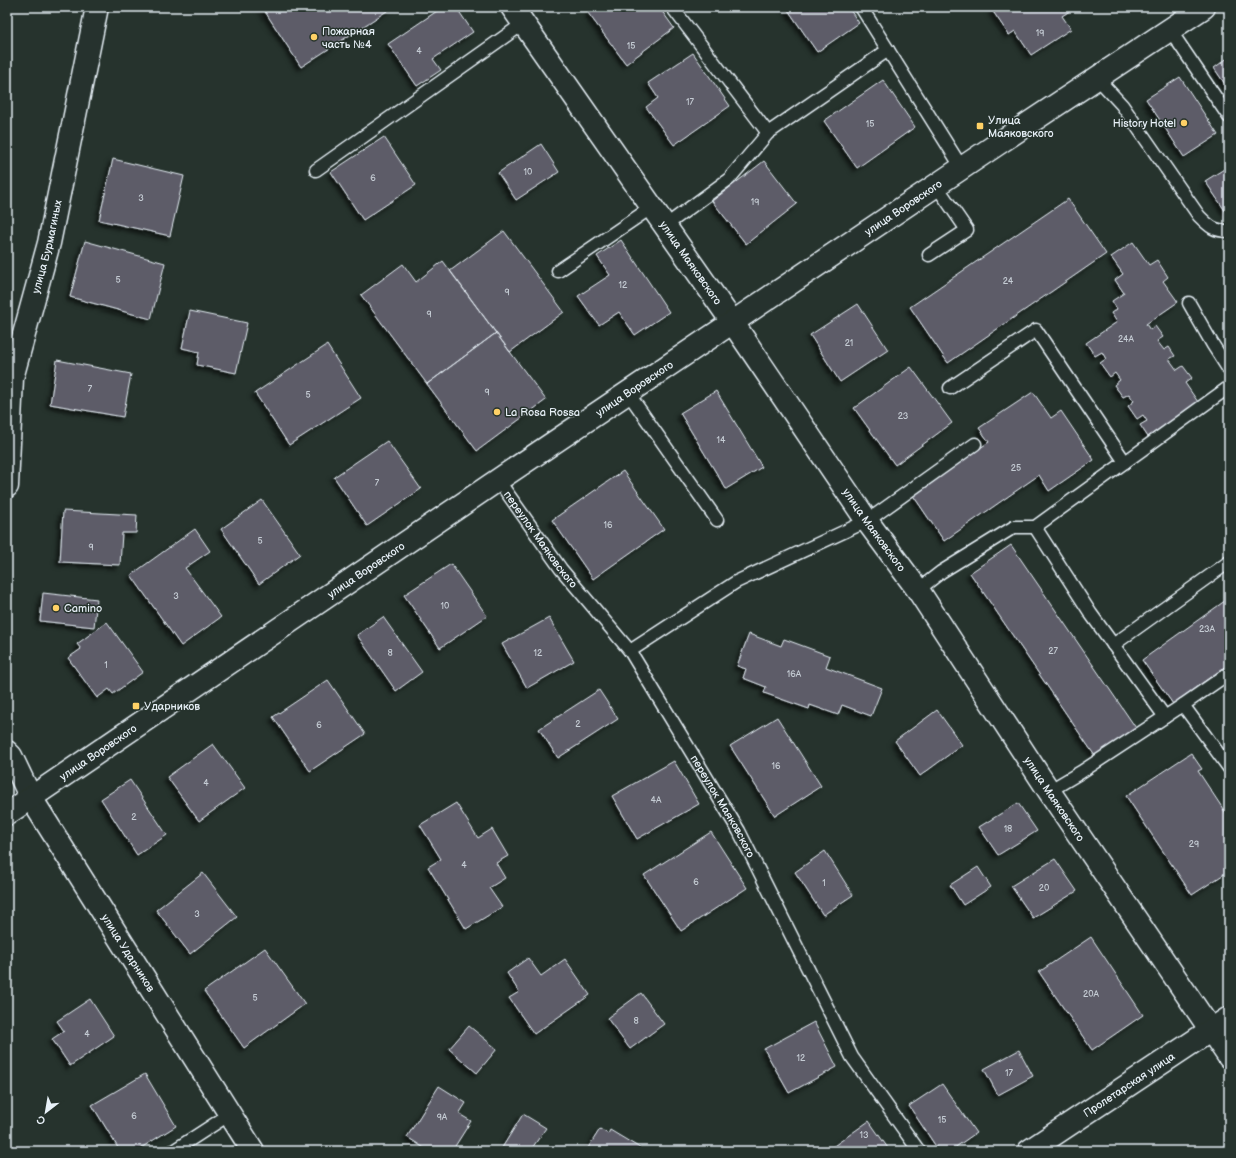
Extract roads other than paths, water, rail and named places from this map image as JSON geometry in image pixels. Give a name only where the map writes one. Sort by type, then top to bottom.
[{"type":"street","name":"улица Бурмагиных","points":[[7,486],[12,378],[49,243],[96,7]]},
{"type":"street","name":"улица Воровского","points":[[7,814],[498,480],[1203,7]]},
{"type":"street","name":"улица Маяковского","points":[[518,15],[733,323],[867,521],[918,590],[1049,791],[1229,1057]]},
{"type":"street","name":"улица Ударников","points":[[7,752],[31,798],[253,1151]]},
{"type":"street","name":"Пролетарская улица","points":[[1029,1151],[1229,1018]]},
{"type":"lane","points":[[672,7],[768,133]]},
{"type":"lane","points":[[861,7],[962,168]]},
{"type":"lane","points":[[316,170],[518,15]]},
{"type":"lane","points":[[1170,30],[1229,117]]},
{"type":"lane","points":[[665,226],[729,179],[768,133],[888,50]]},
{"type":"lane","points":[[1097,78],[1122,105],[1199,216],[1208,225],[1219,231],[1229,231]]},
{"type":"lane","points":[[928,255],[967,230],[936,185]]},
{"type":"lane","points":[[558,271],[652,207]]},
{"type":"lane","points":[[1189,303],[1229,370]]},
{"type":"lane","points":[[950,388],[1036,330],[1125,462]]},
{"type":"lane","points":[[918,590],[941,572],[1014,527],[1035,527],[1229,387]]},
{"type":"lane","points":[[628,393],[717,520]]},
{"type":"lane","points":[[630,651],[736,582],[867,521],[975,444]]},
{"type":"lane","name":"переулок Маяковского","points":[[498,480],[561,569],[630,651],[739,831],[852,1057],[919,1151]]},
{"type":"lane","points":[[1035,527],[1091,614],[1165,717]]},
{"type":"lane","points":[[1113,645],[1229,562]]},
{"type":"lane","points":[[1049,791],[1165,717],[1229,673]]},
{"type":"lane","points":[[1183,705],[1229,768]]},
{"type":"lane","points":[[173,1151],[230,1114]]},
{"type":"place","name":"Пожарная часть №4","points":[[314,37]]},
{"type":"place","name":"History Hotel","points":[[1184,123]]},
{"type":"place","name":"Улица Маяковского","points":[[980,126]]},
{"type":"place","name":"La Rosa Rossa","points":[[497,412]]},
{"type":"place","name":"Camino","points":[[56,608]]},
{"type":"place","name":"Ударников","points":[[136,706]]}]
